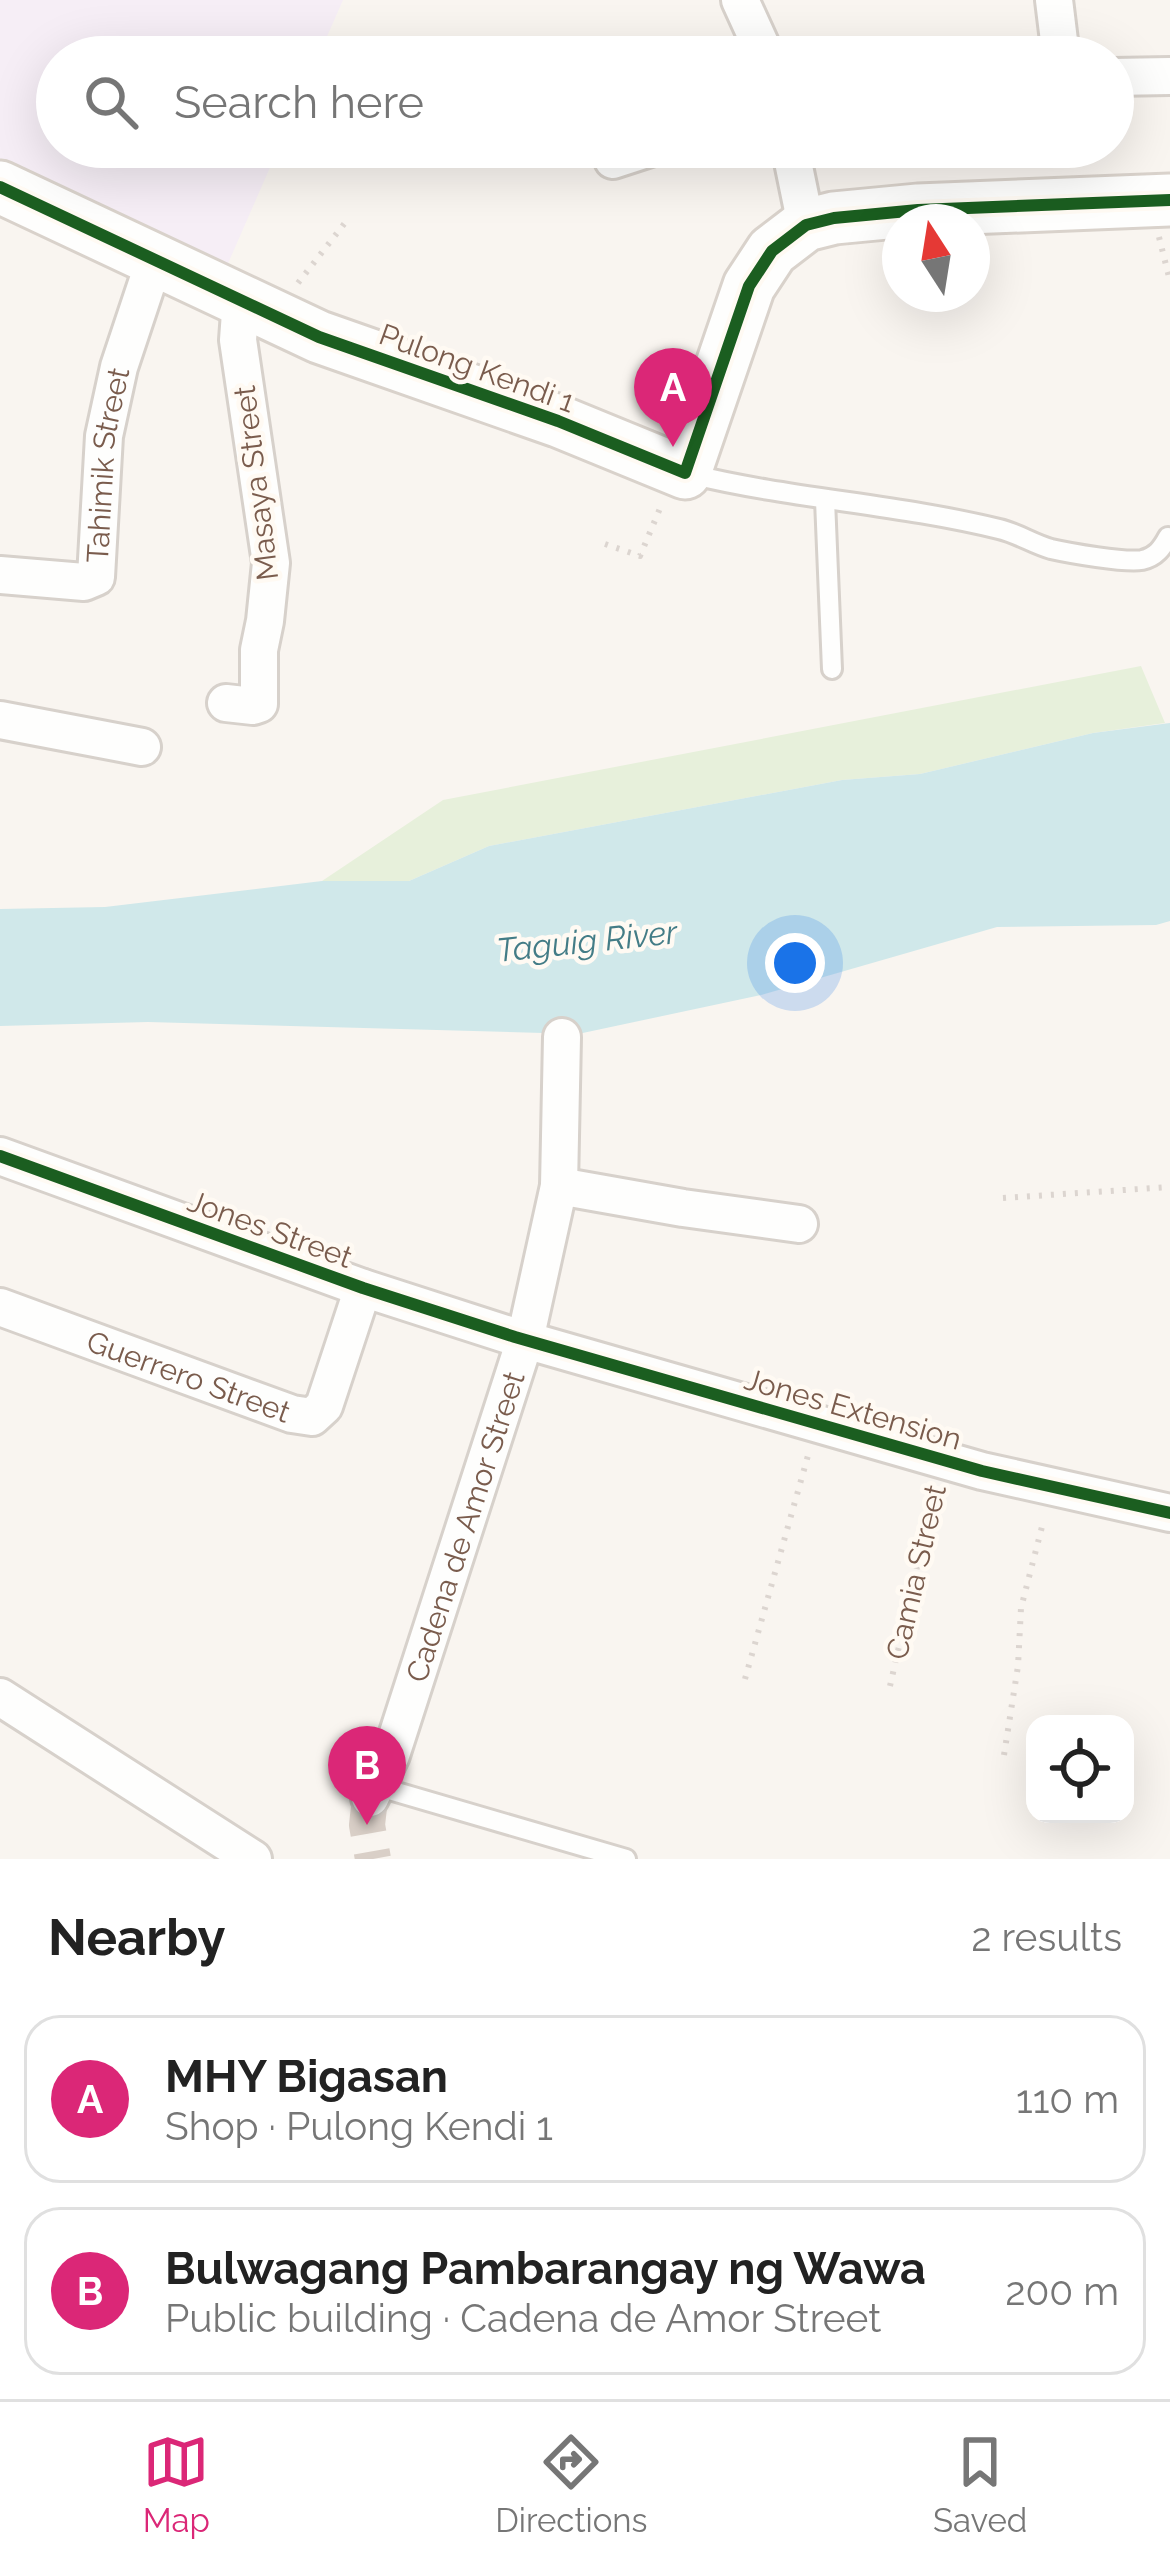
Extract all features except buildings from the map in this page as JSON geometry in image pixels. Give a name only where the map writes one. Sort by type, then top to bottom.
[{"type":"street","points":[[740,0],[756,36]]},
{"type":"street","points":[[1054,0],[1058,36]]},
{"type":"street","points":[[1134,76],[1170,76]]},
{"type":"street","points":[[794,168],[806,225]]},
{"type":"street","name":"Pulong Kendi 1","points":[[0,187],[320,337],[680,471]]},
{"type":"street","points":[[680,471],[748,286],[772,251],[806,225],[918,209],[1170,200]]},
{"type":"street","name":"Tahimik Street","points":[[0,575],[89,582],[96,578],[104,436],[130,330],[155,259]]},
{"type":"street","name":"Masaya Street","points":[[226,703],[259,704],[259,650],[271,563],[238,340],[259,307]]},
{"type":"street","points":[[0,720],[142,747]]},
{"type":"street","name":"Cadena de Amor Street","points":[[374,1792],[391,1754],[525,1340],[559,1186],[562,1037]]},
{"type":"street","name":"Jones Street","points":[[0,1156],[363,1288],[525,1340]]},
{"type":"street","points":[[559,1186],[799,1224]]},
{"type":"street","name":"Guerrero Street","points":[[0,1307],[292,1414],[312,1417],[324,1406],[363,1288]]},
{"type":"street","name":"Jones Extension","points":[[525,1340],[941,1459],[1170,1514]]},
{"type":"street","points":[[0,1697],[227,1853]]},
{"type":"lane","points":[[680,471],[942,517],[1004,530],[1048,548],[1124,560],[1143,560],[1160,551],[1168,537]]},
{"type":"lane","points":[[825,500],[832,669]]},
{"type":"lane","points":[[374,1792],[626,1859]]},
{"type":"path","points":[[259,307],[306,271],[348,219]]},
{"type":"path","points":[[605,544],[643,554],[680,471]]},
{"type":"path","points":[[1003,1198],[1170,1187]]},
{"type":"path","points":[[745,1679],[817,1424]]},
{"type":"path","points":[[1004,1755],[1018,1666],[1021,1607],[1052,1486]]},
{"type":"shaded area","points":[[0,0],[343,0],[327,36],[36,36],[36,168],[270,168],[219,284],[0,168]]},
{"type":"green space","points":[[1141,666],[1165,723],[1093,733],[920,774],[842,780],[489,846],[409,881],[322,881],[443,800]]},
{"type":"water","name":"Taguig River","points":[[1170,723],[1170,921],[1156,925],[997,927],[761,995],[578,1034],[148,1022],[0,1026],[0,909],[105,907],[322,881],[409,881],[489,846],[842,780],[920,774],[1093,733]]},
{"type":"tunnel","points":[[370,1798],[367,1825],[373,1859]]},
{"type":"cycle path","points":[[0,187],[319,337],[558,421],[685,473],[749,286],[772,251],[806,225],[918,210],[1170,200]]},
{"type":"cycle path","points":[[0,1156],[363,1288],[515,1337],[982,1471],[1170,1513]]},
{"type":"place","name":"MHY Bigasan","points":[[673,447]]},
{"type":"place","name":"Bulwagang Pambarangay ng Wawa","points":[[367,1825]]}]
